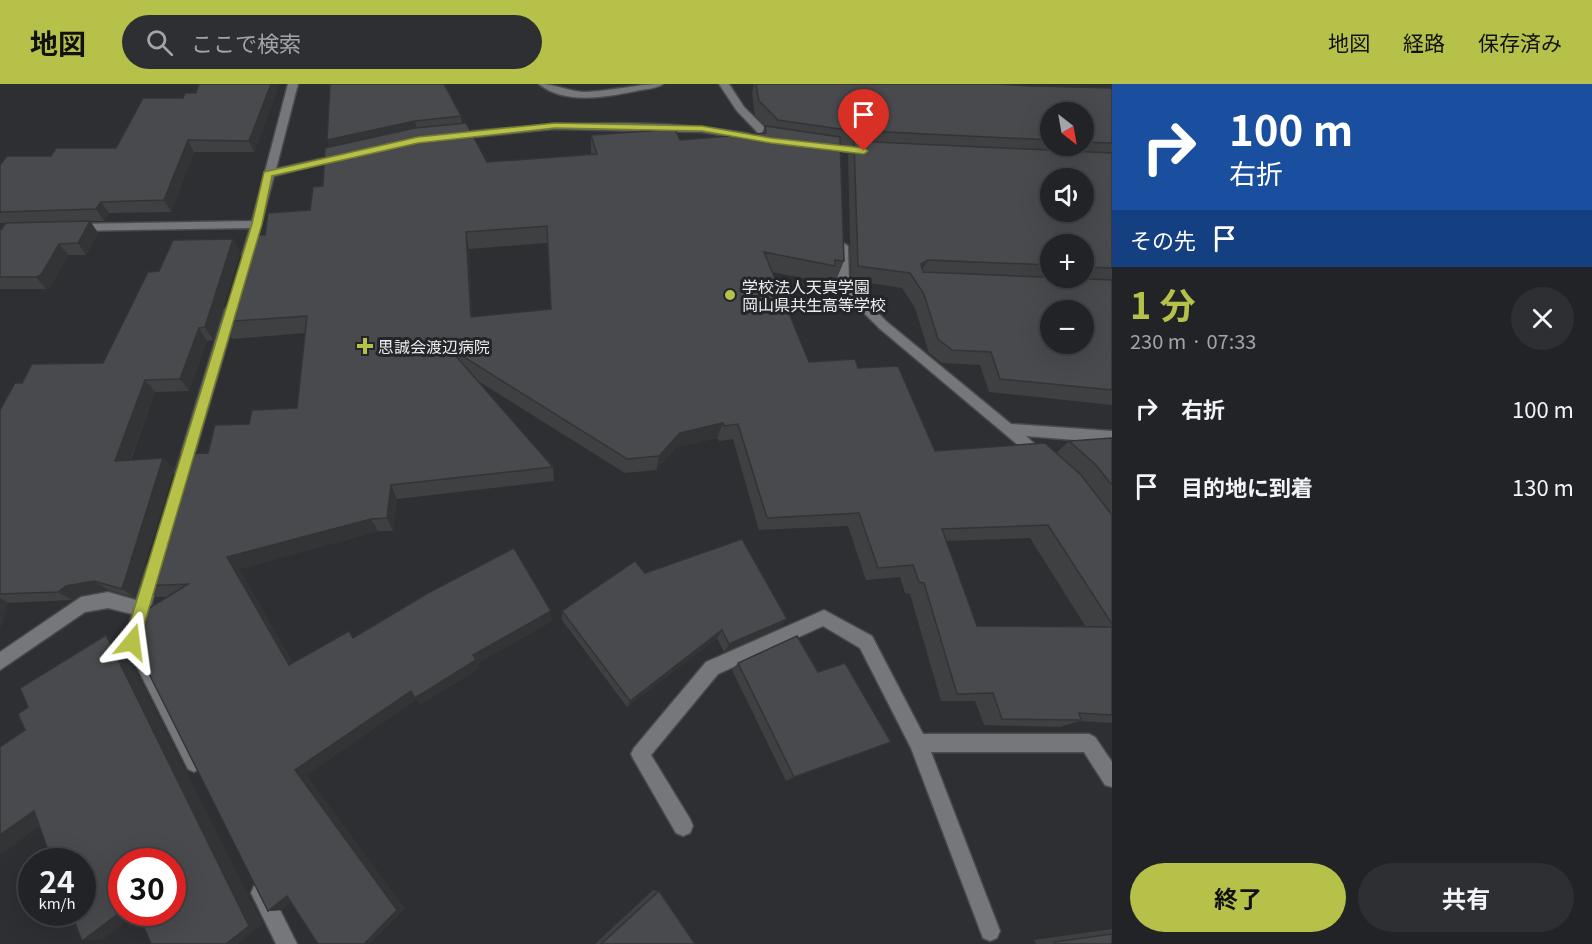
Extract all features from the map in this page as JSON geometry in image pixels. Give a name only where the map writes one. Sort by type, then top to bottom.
[{"type":"street","points":[[243,269],[293,84]]},
{"type":"street","points":[[544,84],[553,90],[595,95],[658,84]]},
{"type":"street","points":[[724,84],[740,109],[771,140]]},
{"type":"street","points":[[441,138],[555,126],[702,129],[783,142]]},
{"type":"street","points":[[806,145],[841,155],[875,152]]},
{"type":"street","points":[[268,174],[348,156]]},
{"type":"street","points":[[58,228],[257,224]]},
{"type":"street","points":[[842,229],[843,285],[883,325],[1053,467]]},
{"type":"street","points":[[178,484],[236,292]]},
{"type":"street","points":[[1010,429],[1112,437]]},
{"type":"street","points":[[158,553],[132,642],[203,781]]},
{"type":"street","points":[[0,662],[81,605],[108,600],[141,609]]},
{"type":"street","points":[[683,826],[640,754],[712,668],[824,618],[866,642],[918,743],[990,931]]},
{"type":"street","points":[[918,743],[1089,742],[1112,778]]},
{"type":"street","points":[[256,883],[287,944]]},
{"type":"building","points":[[199,84],[271,84],[249,141],[188,140],[164,200],[101,202],[96,209],[0,212],[0,165],[7,156],[51,156],[56,148],[116,148],[143,98],[183,98],[185,93],[196,93]]},
{"type":"building","points":[[330,84],[444,84],[461,116],[415,121],[327,140]]},
{"type":"building","points":[[756,84],[997,84],[1112,88],[1112,143],[1094,142],[1094,102],[1040,102],[1040,140],[847,130],[778,120],[759,101]]},
{"type":"building","points":[[466,123],[487,162],[597,154],[591,135],[675,129],[680,140],[766,133],[765,126],[840,137],[844,261],[835,260],[835,266],[764,252],[809,362],[855,359],[858,368],[898,366],[935,451],[1045,443],[1081,475],[1112,515],[1112,624],[1048,525],[942,529],[977,626],[1112,627],[1112,715],[1079,713],[1081,720],[1002,719],[993,693],[957,694],[924,583],[919,582],[913,565],[878,568],[859,513],[767,518],[738,424],[724,426],[723,423],[680,433],[659,456],[627,459],[448,347],[553,467],[391,485],[387,518],[371,519],[227,557],[289,665],[349,631],[353,638],[428,593],[514,548],[551,611],[473,655],[476,660],[415,698],[411,691],[295,770],[397,910],[364,944],[318,944],[287,896],[268,911],[127,630],[130,620],[188,584],[141,586],[181,454],[208,453],[215,425],[249,424],[252,410],[297,408],[307,316],[222,322],[249,235],[265,235],[268,213],[310,210],[313,187],[323,186],[325,148],[415,128]],"holes":[[[547,226],[551,309],[471,317],[466,232]]]},
{"type":"building","points":[[854,141],[1040,150],[1040,156],[1094,156],[1094,152],[1112,153],[1112,268],[1094,267],[1094,234],[1040,234],[1040,265],[928,260],[921,264],[923,272],[1040,277],[1040,288],[1094,288],[1094,279],[1112,280],[1112,390],[1000,379],[991,352],[952,350],[938,339],[924,294],[910,273],[858,266]]},
{"type":"building","points":[[90,221],[78,243],[59,244],[41,275],[0,277],[0,231],[6,223]]},
{"type":"building","points":[[233,239],[205,327],[199,328],[180,379],[145,380],[115,461],[163,458],[122,589],[94,581],[66,586],[58,592],[0,594],[0,410],[15,383],[22,383],[32,364],[103,363],[148,272],[159,271],[173,240]]},
{"type":"building","points":[[1112,438],[1112,485],[1095,464],[1069,441]]},
{"type":"building","points":[[742,539],[787,619],[729,644],[722,630],[630,701],[562,611],[635,561],[645,573]]},
{"type":"building","points":[[106,635],[249,926],[226,944],[151,944],[144,926],[186,926],[186,848],[108,848],[108,922],[82,941],[76,926],[96,926],[96,848],[47,848],[34,811],[0,835],[0,747],[25,730],[18,714],[28,707],[20,688]]},
{"type":"building","points":[[797,636],[818,672],[845,663],[891,742],[794,777],[738,663]]},
{"type":"building","points":[[659,891],[695,944],[601,944]]},
{"type":"building","points":[[1112,934],[1112,944],[1055,944],[1054,942]]},
{"type":"place","name":"学校法人天真学園 岡山県共生高等学校","points":[[730,295]]},
{"type":"place","name":"思誠会渡辺病院","points":[[365,346]]},
{"type":"route","points":[[132,642],[257,224],[268,174],[418,140],[555,126],[702,129],[841,150],[864,151]]}]
